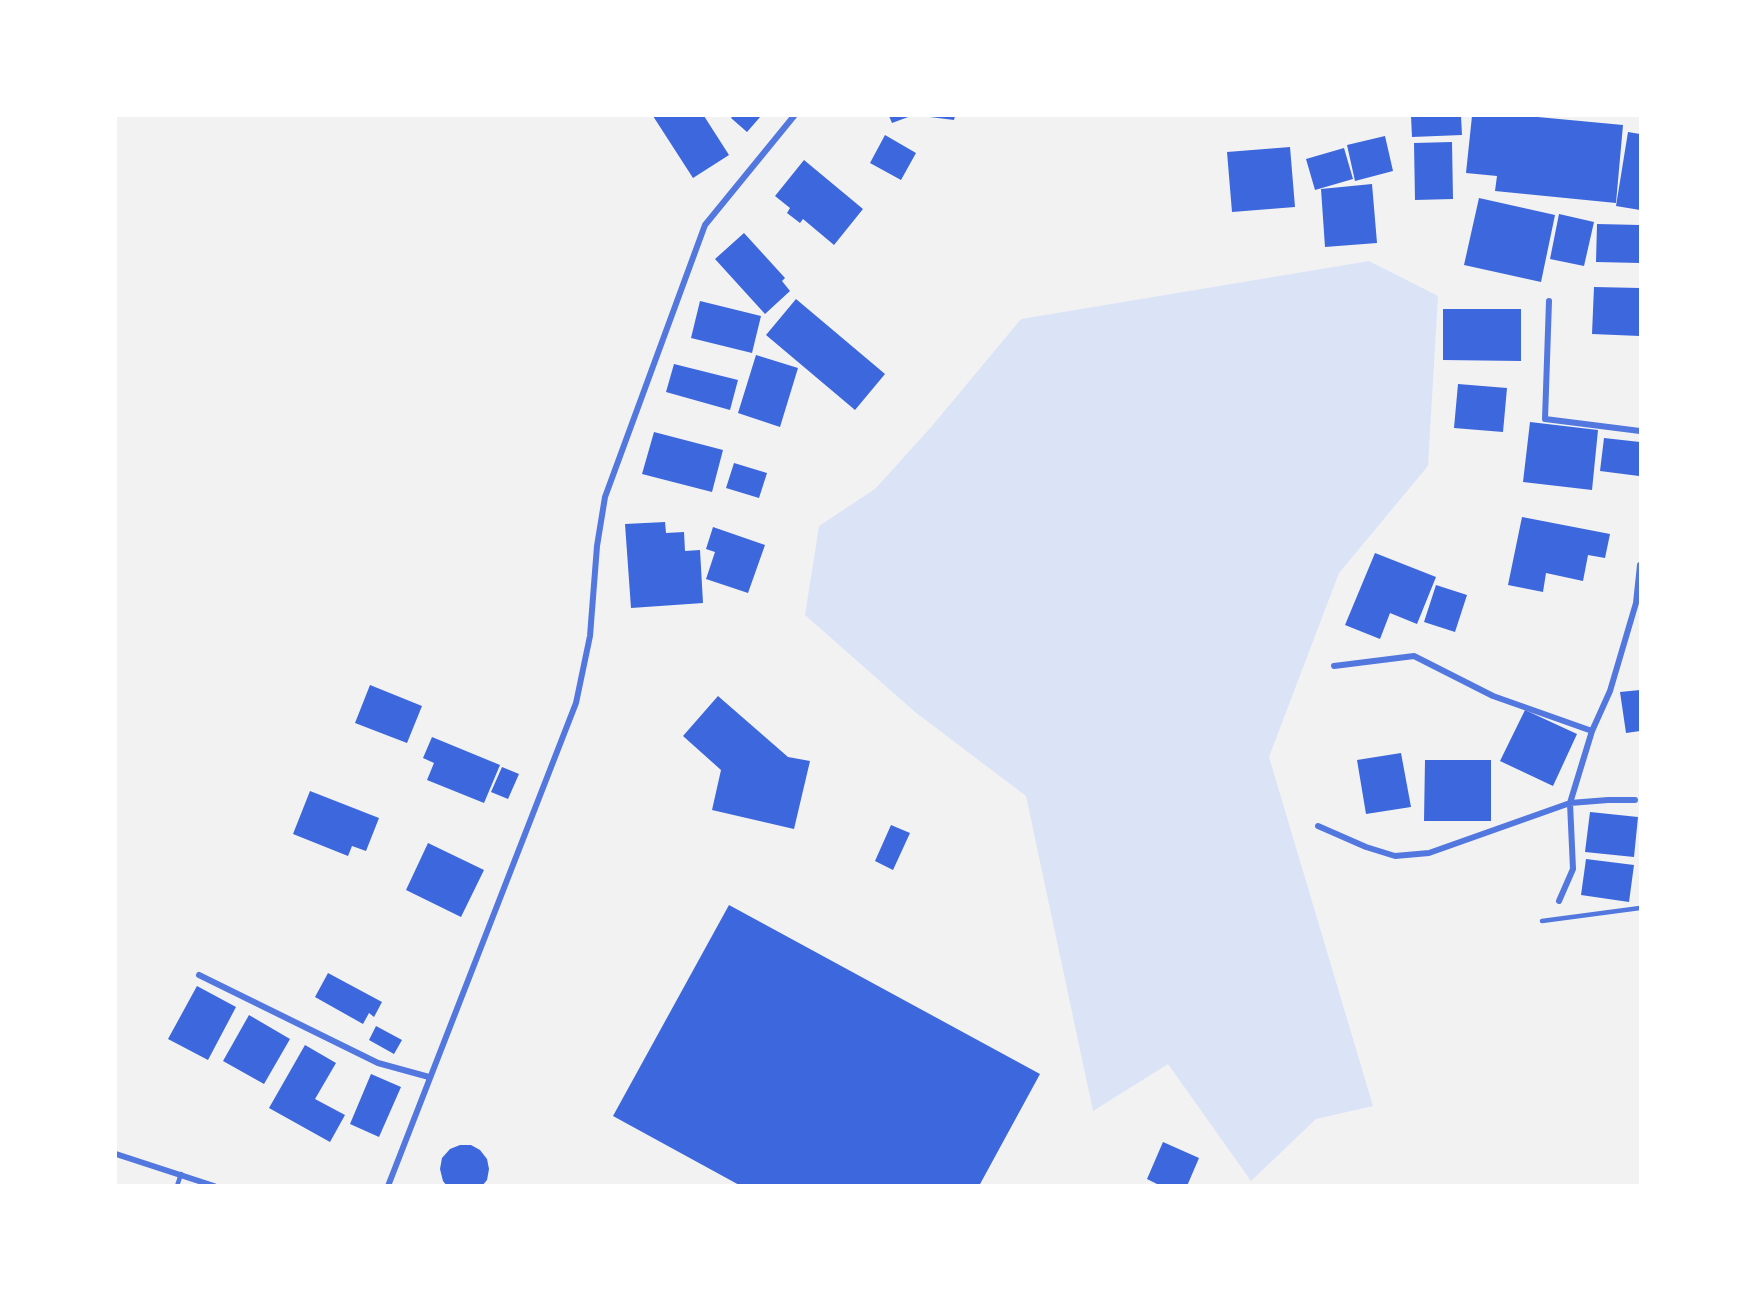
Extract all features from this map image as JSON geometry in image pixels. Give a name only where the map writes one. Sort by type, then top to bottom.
[{"type":"street","points":[[388,1185],[576,703],[590,636],[597,546],[605,497],[705,225],[794,116]]},
{"type":"street","points":[[1549,301],[1545,419],[1641,430]]},
{"type":"street","points":[[1559,901],[1573,869],[1570,803],[1592,731],[1610,692],[1636,603],[1641,566]]},
{"type":"street","points":[[1334,666],[1414,656],[1493,696],[1592,731]]},
{"type":"street","points":[[1318,826],[1365,847],[1395,856],[1429,854],[1570,803],[1635,800]]},
{"type":"street","points":[[199,975],[378,1063],[429,1077]]},
{"type":"street","points":[[116,1154],[214,1185]]},
{"type":"lane","points":[[1542,921],[1641,908]]},
{"type":"lane","points":[[177,1185],[181,1174]]},
{"type":"shaded area","points":[[1369,261],[1438,296],[1428,466],[1339,573],[1269,757],[1373,1106],[1316,1119],[1251,1181],[1168,1064],[1093,1111],[1026,796],[915,712],[805,615],[819,526],[875,489],[932,426],[1021,319]]},
{"type":"building","points":[[653,116],[704,116],[729,155],[693,178]]},
{"type":"building","points":[[733,116],[761,116],[747,132],[731,118]]},
{"type":"building","points":[[889,116],[911,116],[892,123]]},
{"type":"building","points":[[930,116],[955,116],[954,120]]},
{"type":"building","points":[[1411,116],[1461,116],[1462,135],[1412,137]]},
{"type":"building","points":[[1472,116],[1527,116],[1623,125],[1616,203],[1495,191],[1497,176],[1466,173]]},
{"type":"building","points":[[1628,132],[1640,134],[1640,210],[1616,206]]},
{"type":"building","points":[[885,135],[916,153],[901,180],[870,163]]},
{"type":"building","points":[[1385,136],[1393,171],[1355,181],[1347,145]]},
{"type":"building","points":[[1452,142],[1453,199],[1415,200],[1414,143]]},
{"type":"building","points":[[1290,147],[1295,207],[1232,212],[1227,152]]},
{"type":"building","points":[[1344,148],[1353,179],[1315,190],[1306,159]]},
{"type":"building","points":[[804,160],[863,209],[834,245],[803,219],[800,223],[787,213],[790,208],[775,196]]},
{"type":"building","points":[[1372,184],[1377,243],[1325,247],[1321,189]]},
{"type":"building","points":[[1479,198],[1555,215],[1541,282],[1464,265]]},
{"type":"building","points":[[1559,214],[1594,222],[1584,266],[1550,259]]},
{"type":"building","points":[[1597,224],[1640,225],[1640,263],[1596,262]]},
{"type":"building","points":[[744,233],[785,278],[782,281],[790,291],[765,314],[715,259]]},
{"type":"building","points":[[1594,287],[1640,288],[1640,336],[1592,334]]},
{"type":"building","points":[[796,299],[885,374],[855,410],[766,335]]},
{"type":"building","points":[[700,301],[761,316],[752,353],[691,338]]},
{"type":"building","points":[[1443,309],[1521,309],[1521,361],[1443,360]]},
{"type":"building","points":[[756,355],[798,368],[780,427],[738,413]]},
{"type":"building","points":[[674,364],[738,380],[730,410],[666,392]]},
{"type":"building","points":[[1458,384],[1507,388],[1503,432],[1454,428]]},
{"type":"building","points":[[1530,422],[1598,430],[1592,490],[1523,482]]},
{"type":"building","points":[[654,432],[723,450],[712,492],[642,474]]},
{"type":"building","points":[[1604,438],[1640,442],[1639,476],[1600,471]]},
{"type":"building","points":[[734,463],[767,473],[759,498],[726,488]]},
{"type":"building","points":[[1522,517],[1610,534],[1605,558],[1588,555],[1583,581],[1546,573],[1543,592],[1508,585]]},
{"type":"building","points":[[665,522],[666,533],[684,532],[685,551],[700,550],[703,603],[631,608],[625,524]]},
{"type":"building","points":[[713,527],[765,545],[748,593],[706,579],[715,552],[706,549]]},
{"type":"building","points":[[1375,553],[1436,577],[1417,624],[1390,613],[1380,639],[1345,625]]},
{"type":"building","points":[[1436,585],[1467,595],[1455,632],[1424,622]]},
{"type":"building","points":[[370,685],[422,706],[407,743],[355,723]]},
{"type":"building","points":[[1640,690],[1640,731],[1626,733],[1620,692]]},
{"type":"building","points":[[718,696],[788,757],[810,761],[794,829],[712,810],[721,770],[683,736]]},
{"type":"building","points":[[1525,710],[1577,734],[1553,786],[1500,761]]},
{"type":"building","points":[[432,737],[500,765],[484,803],[427,780],[434,763],[423,758]]},
{"type":"building","points":[[1401,753],[1411,807],[1366,814],[1357,760]]},
{"type":"building","points":[[1425,760],[1491,760],[1491,821],[1424,821]]},
{"type":"building","points":[[502,767],[519,774],[508,799],[491,792]]},
{"type":"building","points":[[310,791],[379,818],[366,851],[352,846],[348,856],[293,834]]},
{"type":"building","points":[[1590,812],[1638,817],[1634,857],[1585,852]]},
{"type":"building","points":[[891,825],[910,833],[893,870],[875,861]]},
{"type":"building","points":[[428,843],[484,870],[461,917],[406,890]]},
{"type":"building","points":[[1586,859],[1634,865],[1629,902],[1581,895]]},
{"type":"building","points":[[729,905],[1040,1074],[979,1186],[741,1186],[613,1116]]},
{"type":"building","points":[[328,973],[382,1002],[374,1017],[369,1013],[363,1024],[315,997]]},
{"type":"building","points":[[197,986],[236,1007],[208,1060],[168,1039]]},
{"type":"building","points":[[249,1015],[290,1039],[264,1084],[223,1061]]},
{"type":"building","points":[[376,1026],[402,1040],[394,1054],[369,1040]]},
{"type":"building","points":[[305,1045],[336,1063],[315,1099],[345,1115],[330,1142],[269,1108]]},
{"type":"building","points":[[371,1074],[401,1087],[379,1137],[350,1124]]},
{"type":"building","points":[[1163,1142],[1199,1158],[1187,1186],[1161,1186],[1147,1179]]},
{"type":"building","points":[[460,1145],[471,1145],[480,1150],[487,1159],[489,1169],[487,1180],[482,1186],[447,1186],[443,1181],[440,1169],[442,1158],[450,1149]]}]
